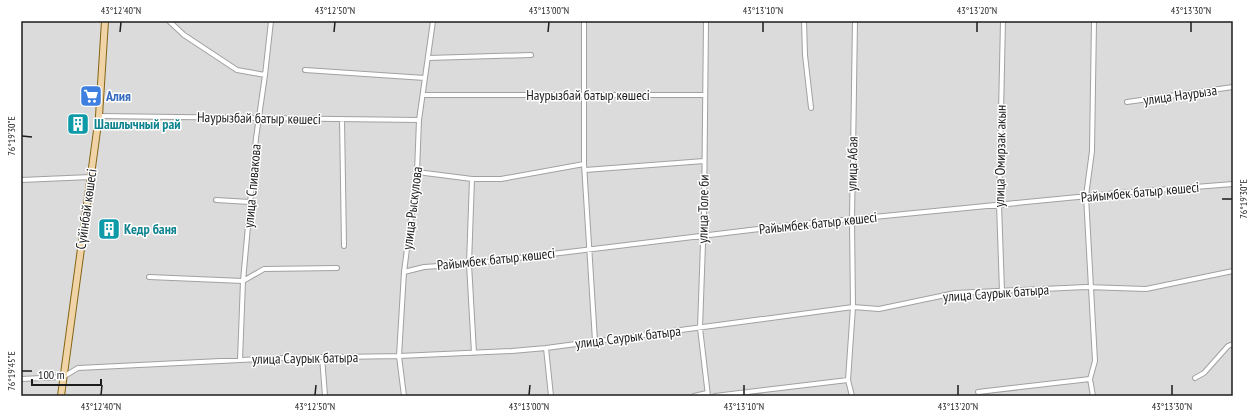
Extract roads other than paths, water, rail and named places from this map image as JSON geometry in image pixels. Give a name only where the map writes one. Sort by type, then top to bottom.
[{"type":"main road","name":"Сүйінбай көшесі","points":[[61,396],[91,177],[98,116],[105,21]]},
{"type":"street","points":[[169,21],[184,35],[237,70],[265,75]]},
{"type":"street","name":"улица Спивакова","points":[[240,360],[243,281],[250,202],[271,21]]},
{"type":"street","name":"улица Рыскулова","points":[[404,396],[399,356],[404,272],[417,172],[420,120],[433,21]]},
{"type":"street","points":[[584,21],[584,164],[595,341]]},
{"type":"street","name":"улица Толе би","points":[[706,21],[700,328],[707,394]]},
{"type":"street","points":[[804,21],[805,55],[811,108]]},
{"type":"street","name":"улица Абая","points":[[852,396],[848,380],[853,307],[852,220],[855,21]]},
{"type":"street","name":"улица Омирзак акын","points":[[1002,291],[999,204],[1003,21]]},
{"type":"street","points":[[1093,396],[1090,379],[1095,361],[1086,196],[1092,151],[1094,21]]},
{"type":"street","points":[[428,58],[531,55]]},
{"type":"street","points":[[305,70],[425,78]]},
{"type":"street","name":"улица Наурыза","points":[[1127,102],[1233,87]]},
{"type":"street","name":"Наурызбай батыр көшесі","points":[[423,95],[705,95]]},
{"type":"street","name":"Наурызбай батыр көшесі","points":[[98,116],[420,120]]},
{"type":"street","points":[[342,119],[344,246]]},
{"type":"street","points":[[585,170],[704,161]]},
{"type":"street","points":[[417,172],[472,179],[501,179],[584,164]]},
{"type":"street","points":[[21,180],[91,177]]},
{"type":"street","points":[[472,179],[469,264],[474,353]]},
{"type":"street","name":"Райымбек батыр көшесі","points":[[404,272],[424,267],[469,264],[703,235],[999,204],[1233,184]]},
{"type":"street","points":[[216,200],[250,202]]},
{"type":"street","points":[[149,278],[243,281],[264,269],[337,268]]},
{"type":"street","name":"улица Саурык батыра","points":[[21,378],[63,377],[78,368],[240,360],[474,353],[546,348],[853,307],[879,309],[955,293],[1090,287],[1146,289],[1233,271]]},
{"type":"street","points":[[1195,378],[1204,373],[1228,346],[1233,344]]},
{"type":"street","points":[[546,348],[551,396]]},
{"type":"street","points":[[322,357],[325,396]]},
{"type":"street","points":[[978,392],[1090,379]]},
{"type":"street","points":[[715,396],[848,380]]},
{"type":"street","points":[[694,396],[707,394]]},
{"type":"place","name":"Алия","points":[[91,96]]},
{"type":"place","name":"Шашлычный рай","points":[[78,124]]},
{"type":"place","name":"Кедр баня","points":[[109,229]]}]
